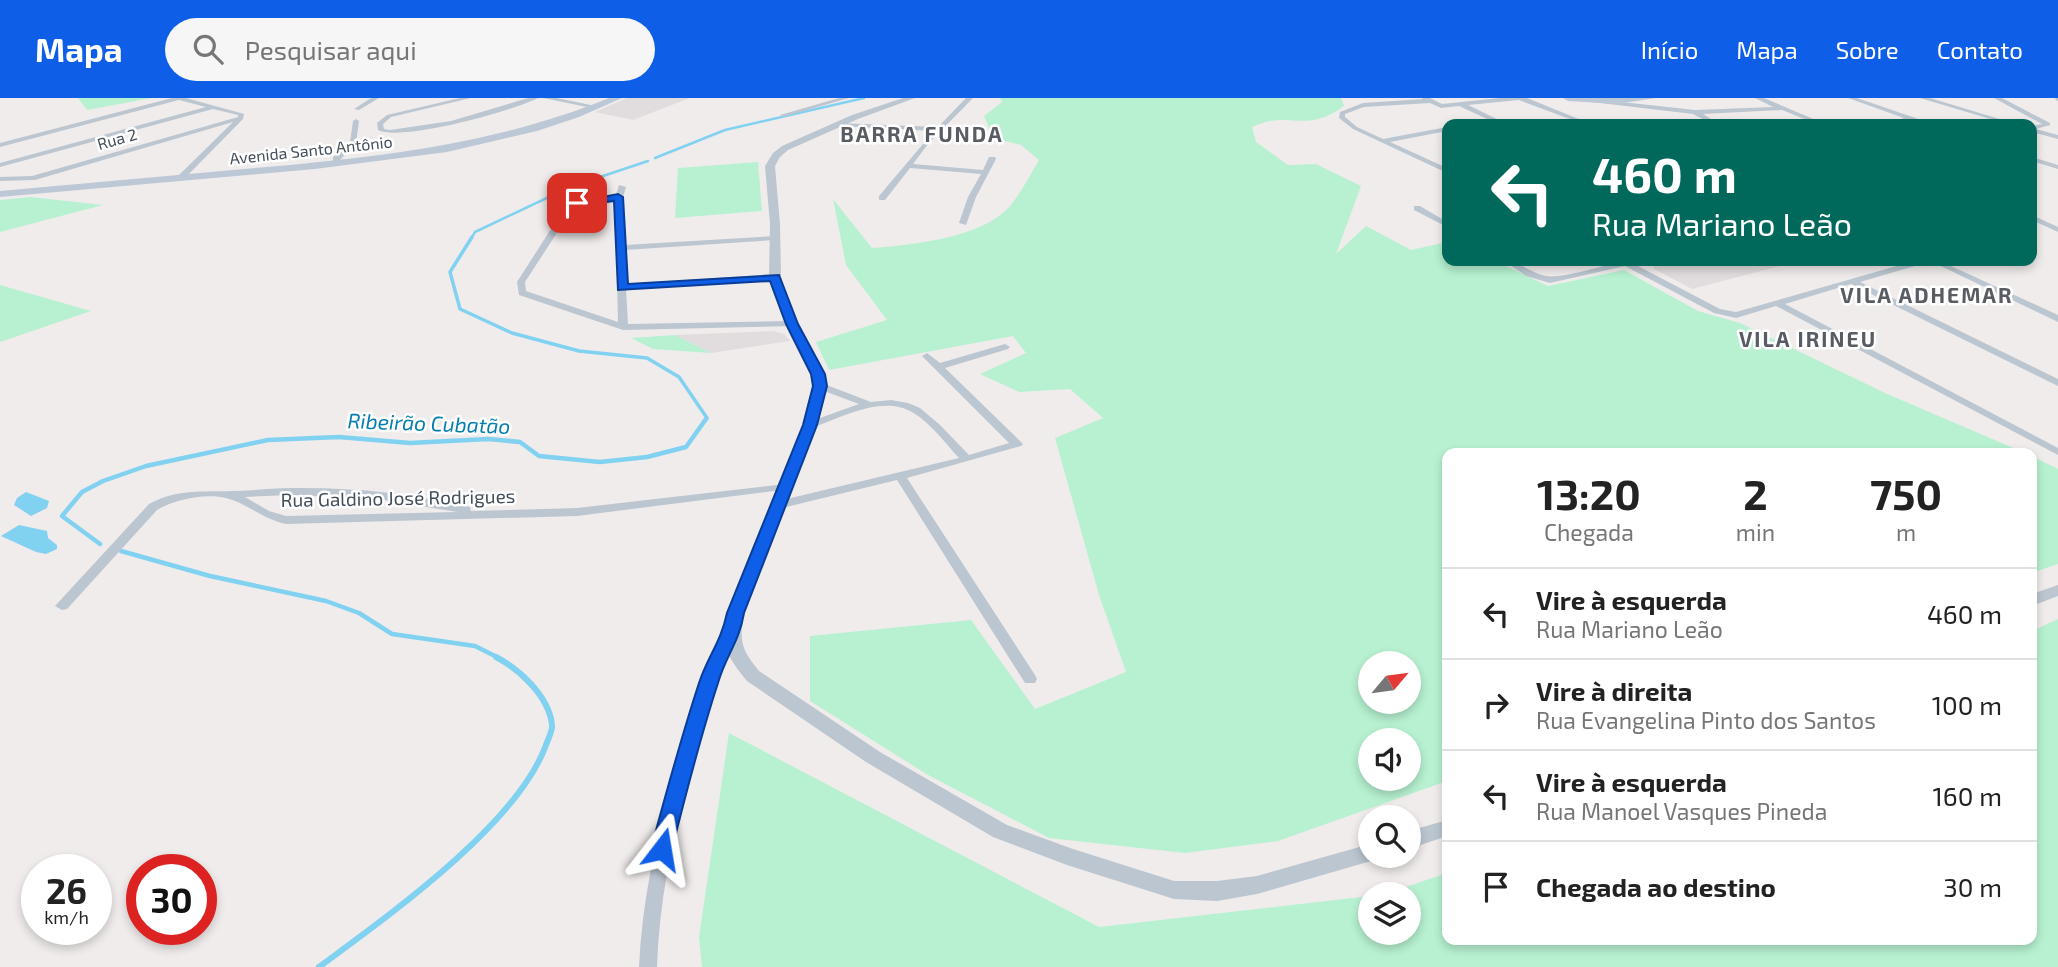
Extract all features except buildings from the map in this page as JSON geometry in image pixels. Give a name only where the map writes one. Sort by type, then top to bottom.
[{"type":"main road","name":"Avenida Santo Antônio","points":[[183,175],[336,159],[474,139],[584,105],[617,98]]},
{"type":"main road","points":[[1568,98],[1620,103],[1651,98]]},
{"type":"main road","name":"Avenida Santo Antônio","points":[[0,192],[437,152],[521,134],[599,102]]},
{"type":"street","points":[[0,145],[172,99],[185,98],[237,112],[241,118],[183,175]]},
{"type":"street","points":[[357,109],[376,98]]},
{"type":"street","points":[[468,98],[389,116],[380,123],[381,130],[390,132],[452,123],[535,98]]},
{"type":"street","points":[[546,98],[584,105]]},
{"type":"street","points":[[783,115],[846,98]]},
{"type":"street","points":[[648,967],[649,922],[662,849],[691,737],[710,678],[731,638],[735,613],[810,425],[820,386],[818,374],[792,324],[775,277],[770,166],[776,155],[840,124],[911,98]]},
{"type":"street","points":[[882,198],[970,98]]},
{"type":"street","points":[[1442,168],[1344,122],[1342,113],[1363,105],[1430,101],[1462,104],[1521,98],[1534,100],[1577,119]]},
{"type":"street","points":[[1851,98],[1913,119]]},
{"type":"street","points":[[1923,98],[1996,119]]},
{"type":"street","points":[[1997,98],[2048,124]]},
{"type":"street","points":[[1763,99],[1810,119]]},
{"type":"street","points":[[1620,103],[1695,112],[1783,108]]},
{"type":"street","points":[[1462,104],[1492,119]]},
{"type":"street","points":[[0,165],[215,106]]},
{"type":"street","points":[[1695,112],[1707,119]]},
{"type":"street","name":"Rua 2","points":[[0,179],[32,178],[241,118]]},
{"type":"street","points":[[336,159],[353,143],[356,121]]},
{"type":"street","points":[[2037,127],[2058,122]]},
{"type":"street","points":[[840,124],[941,129]]},
{"type":"street","points":[[1382,141],[1442,130]]},
{"type":"street","points":[[2037,131],[2058,137]]},
{"type":"street","points":[[963,223],[972,197],[992,159]]},
{"type":"street","points":[[2037,160],[2057,166]]},
{"type":"street","points":[[908,166],[985,172]]},
{"type":"street","points":[[623,327],[620,192],[570,206],[521,282],[520,288],[530,297],[623,327],[792,324]]},
{"type":"street","points":[[1417,208],[1442,222]]},
{"type":"street","points":[[2037,220],[2058,230]]},
{"type":"street","points":[[2037,228],[2058,221]]},
{"type":"street","points":[[620,248],[775,238]]},
{"type":"street","points":[[1516,266],[1529,274],[1550,280],[1608,266]]},
{"type":"street","points":[[1633,266],[1717,311],[1746,314],[1906,266]]},
{"type":"street","points":[[1945,266],[2058,319]]},
{"type":"street","points":[[622,287],[775,277]]},
{"type":"street","points":[[1853,282],[2058,383]]},
{"type":"street","points":[[1780,304],[2058,452]]},
{"type":"street","points":[[938,367],[1005,346]]},
{"type":"street","points":[[778,505],[901,477],[1009,448],[1016,442],[927,356]]},
{"type":"street","points":[[820,386],[870,405]]},
{"type":"street","points":[[810,425],[870,405],[894,403],[911,408],[967,459]]},
{"type":"street","points":[[901,477],[1030,679]]},
{"type":"street","name":"Rua Galdino José Rodrigues","points":[[230,495],[271,518],[286,520],[605,509],[785,487]]},
{"type":"street","points":[[62,606],[161,501],[180,496],[293,491],[406,496],[484,514]]},
{"type":"street","points":[[2037,598],[2058,590]]},
{"type":"street","points":[[731,638],[738,658],[753,676],[795,707],[873,757],[1000,831],[1067,856],[1174,890],[1217,891],[1257,885],[1358,856]]},
{"type":"street","points":[[1421,836],[1442,830]]},
{"type":"shaded area","points":[[627,98],[690,98],[633,120],[595,112]]},
{"type":"shaded area","points":[[1653,266],[1780,266],[1692,289],[1654,269]]},
{"type":"shaded area","points":[[774,331],[784,334],[790,341],[711,353],[675,335]]},
{"type":"green space","points":[[78,98],[152,98],[87,110]]},
{"type":"green space","points":[[1000,98],[1341,98],[1344,106],[1318,119],[1276,120],[1252,127],[1256,142],[1288,165],[1316,164],[1361,186],[1336,254],[1366,226],[1411,250],[1442,243],[1442,266],[1506,266],[1548,286],[1624,270],[1698,311],[1740,323],[1885,393],[2013,448],[1442,448],[1442,783],[1421,790],[1421,728],[1358,728],[1358,791],[1419,791],[1379,805],[1358,805],[1358,813],[1278,841],[1185,853],[1049,838],[928,775],[810,701],[810,636],[971,620],[1035,709],[1126,672],[1099,595],[1055,438],[1103,418],[1070,389],[1019,392],[980,374],[1026,353],[1013,336],[829,370],[816,342],[887,320],[846,265],[833,199],[872,248],[906,245],[965,233],[998,217],[1010,206],[1039,160],[1021,145],[993,138],[984,116],[1002,102]]},
{"type":"green space","points":[[758,162],[762,211],[675,218],[678,168]]},
{"type":"green space","points":[[30,197],[103,205],[0,232],[0,200]]},
{"type":"green space","points":[[0,285],[91,311],[0,342]]},
{"type":"green space","points":[[675,335],[711,353],[653,349],[631,338]]},
{"type":"green space","points":[[2037,458],[2058,469],[2058,564],[2037,571]]},
{"type":"green space","points":[[2058,619],[2058,967],[702,967],[699,937],[729,733],[1099,927],[1358,897],[1358,945],[1421,945],[1420,882],[1442,875],[1442,945],[2037,945],[2037,629]]},
{"type":"water","points":[[26,492],[49,501],[47,508],[31,516],[14,505],[17,498]]},
{"type":"water","points":[[19,525],[47,531],[48,538],[57,545],[57,549],[46,554],[36,552],[1,536]]},
{"type":"waterway","points":[[655,158],[725,130],[864,98]]},
{"type":"waterway","name":"Ribeirão Cubatão","points":[[471,239],[475,232],[570,187],[648,161]]},
{"type":"waterway","name":"Ribeirão Cubatão","points":[[472,237],[450,272],[460,309],[512,333],[579,351],[647,358],[679,377],[707,418],[705,421]]},
{"type":"waterway","name":"Ribeirão Cubatão","points":[[100,544],[62,516],[82,492],[103,481],[146,466],[268,440],[339,437],[410,443],[488,439],[520,442],[539,456],[600,462],[647,457],[686,447],[706,419]]},
{"type":"waterway","name":"Ribeirão Cubatão","points":[[121,551],[210,576],[326,601],[359,613],[392,634],[475,646],[499,658]]},
{"type":"waterway","name":"Ribeirão Cubatão","points":[[319,967],[448,867],[508,806],[531,775],[551,732],[550,714],[532,685],[496,657]]},
{"type":"district","name":"BARRA FUNDA","points":[[922,135]]},
{"type":"district","name":"VILA ADHEMAR","points":[[1927,296]]},
{"type":"district","name":"VILA IRINEU","points":[[1808,340]]},
{"type":"route","points":[[577,203],[618,197],[622,287],[775,277],[792,324],[818,374],[820,386],[810,425],[735,613],[731,638],[714,666],[691,737],[662,849]]}]
